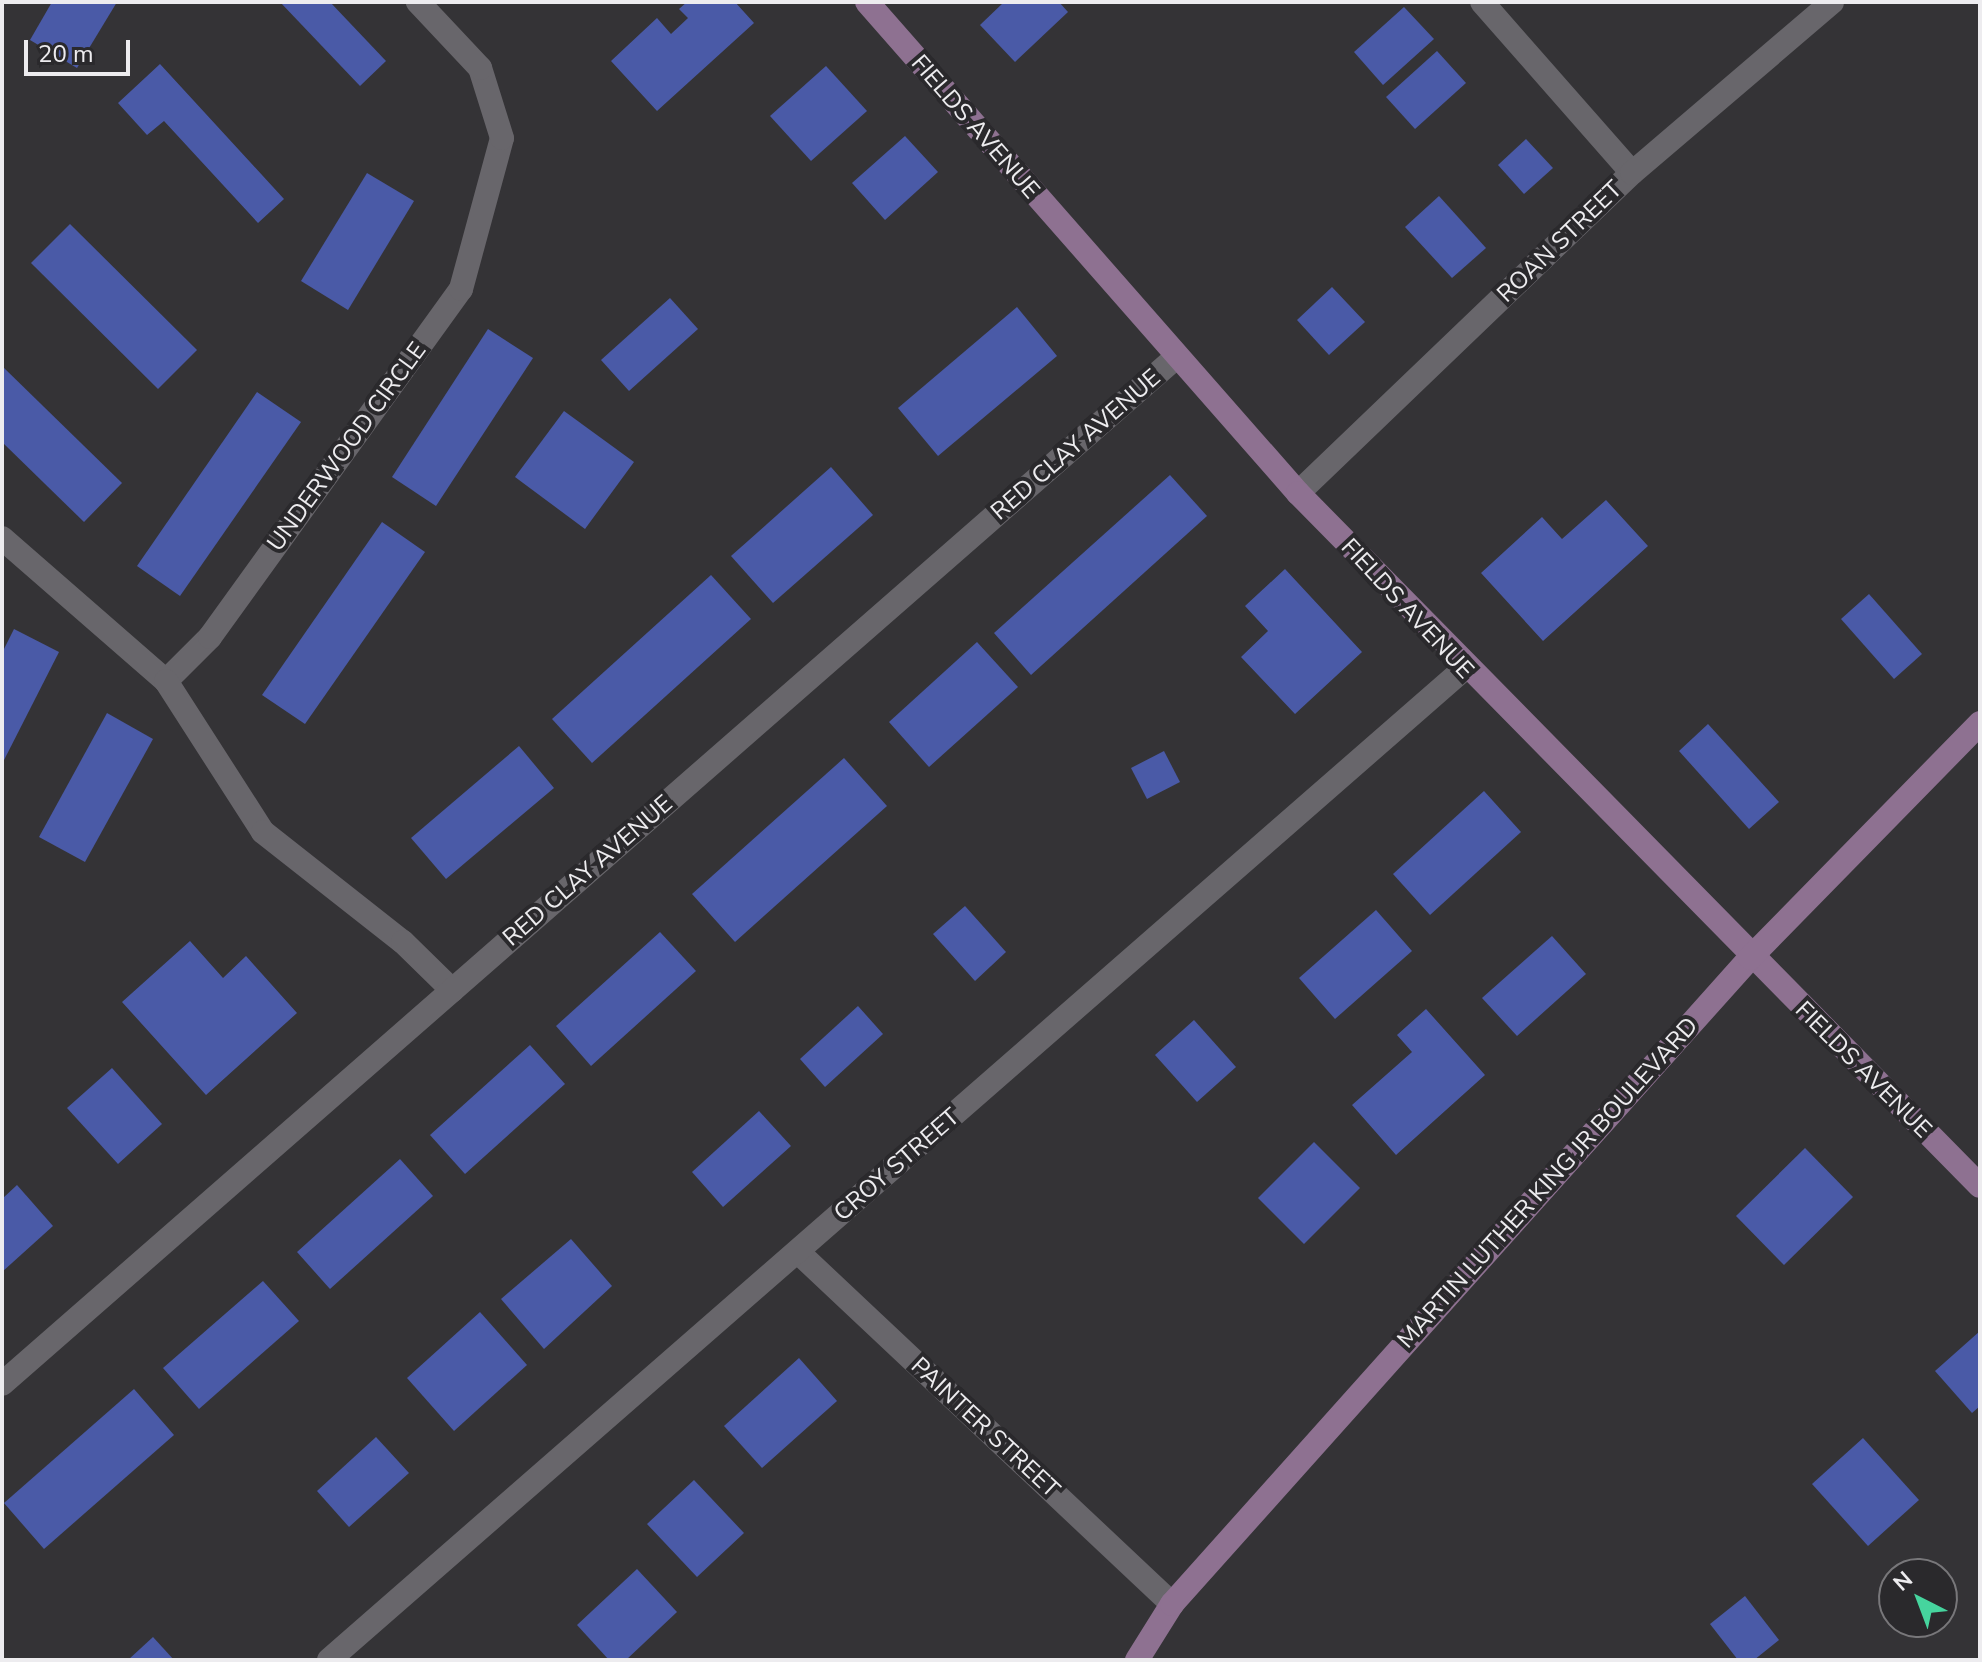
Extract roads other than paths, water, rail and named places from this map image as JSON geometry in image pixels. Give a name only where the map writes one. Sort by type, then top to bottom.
[{"type":"street","name":"UNDERWOOD CIRCLE","points":[[166,681],[210,637],[461,289],[502,138],[480,68],[418,2]]},
{"type":"street","name":"FIELDS AVENUE","points":[[867,2],[1174,359],[1298,493],[1464,669],[1980,1186]]},
{"type":"street","points":[[1482,2],[1632,173]]},
{"type":"street","name":"ROAN STREET","points":[[1298,493],[1632,173],[1832,2]]},
{"type":"street","name":"RED CLAY AVENUE","points":[[2,1384],[1174,359]]},
{"type":"street","points":[[2,538],[166,681],[263,832],[403,942],[452,990]]},
{"type":"street","name":"CROY STREET","points":[[329,1660],[1464,669]]},
{"type":"street","name":"MARTIN LUTHER KING JR BOULEVARD","points":[[1137,1660],[1172,1604],[1750,958],[1980,723]]},
{"type":"street","name":"PAINTER STREET","points":[[798,1252],[1172,1604]]}]
